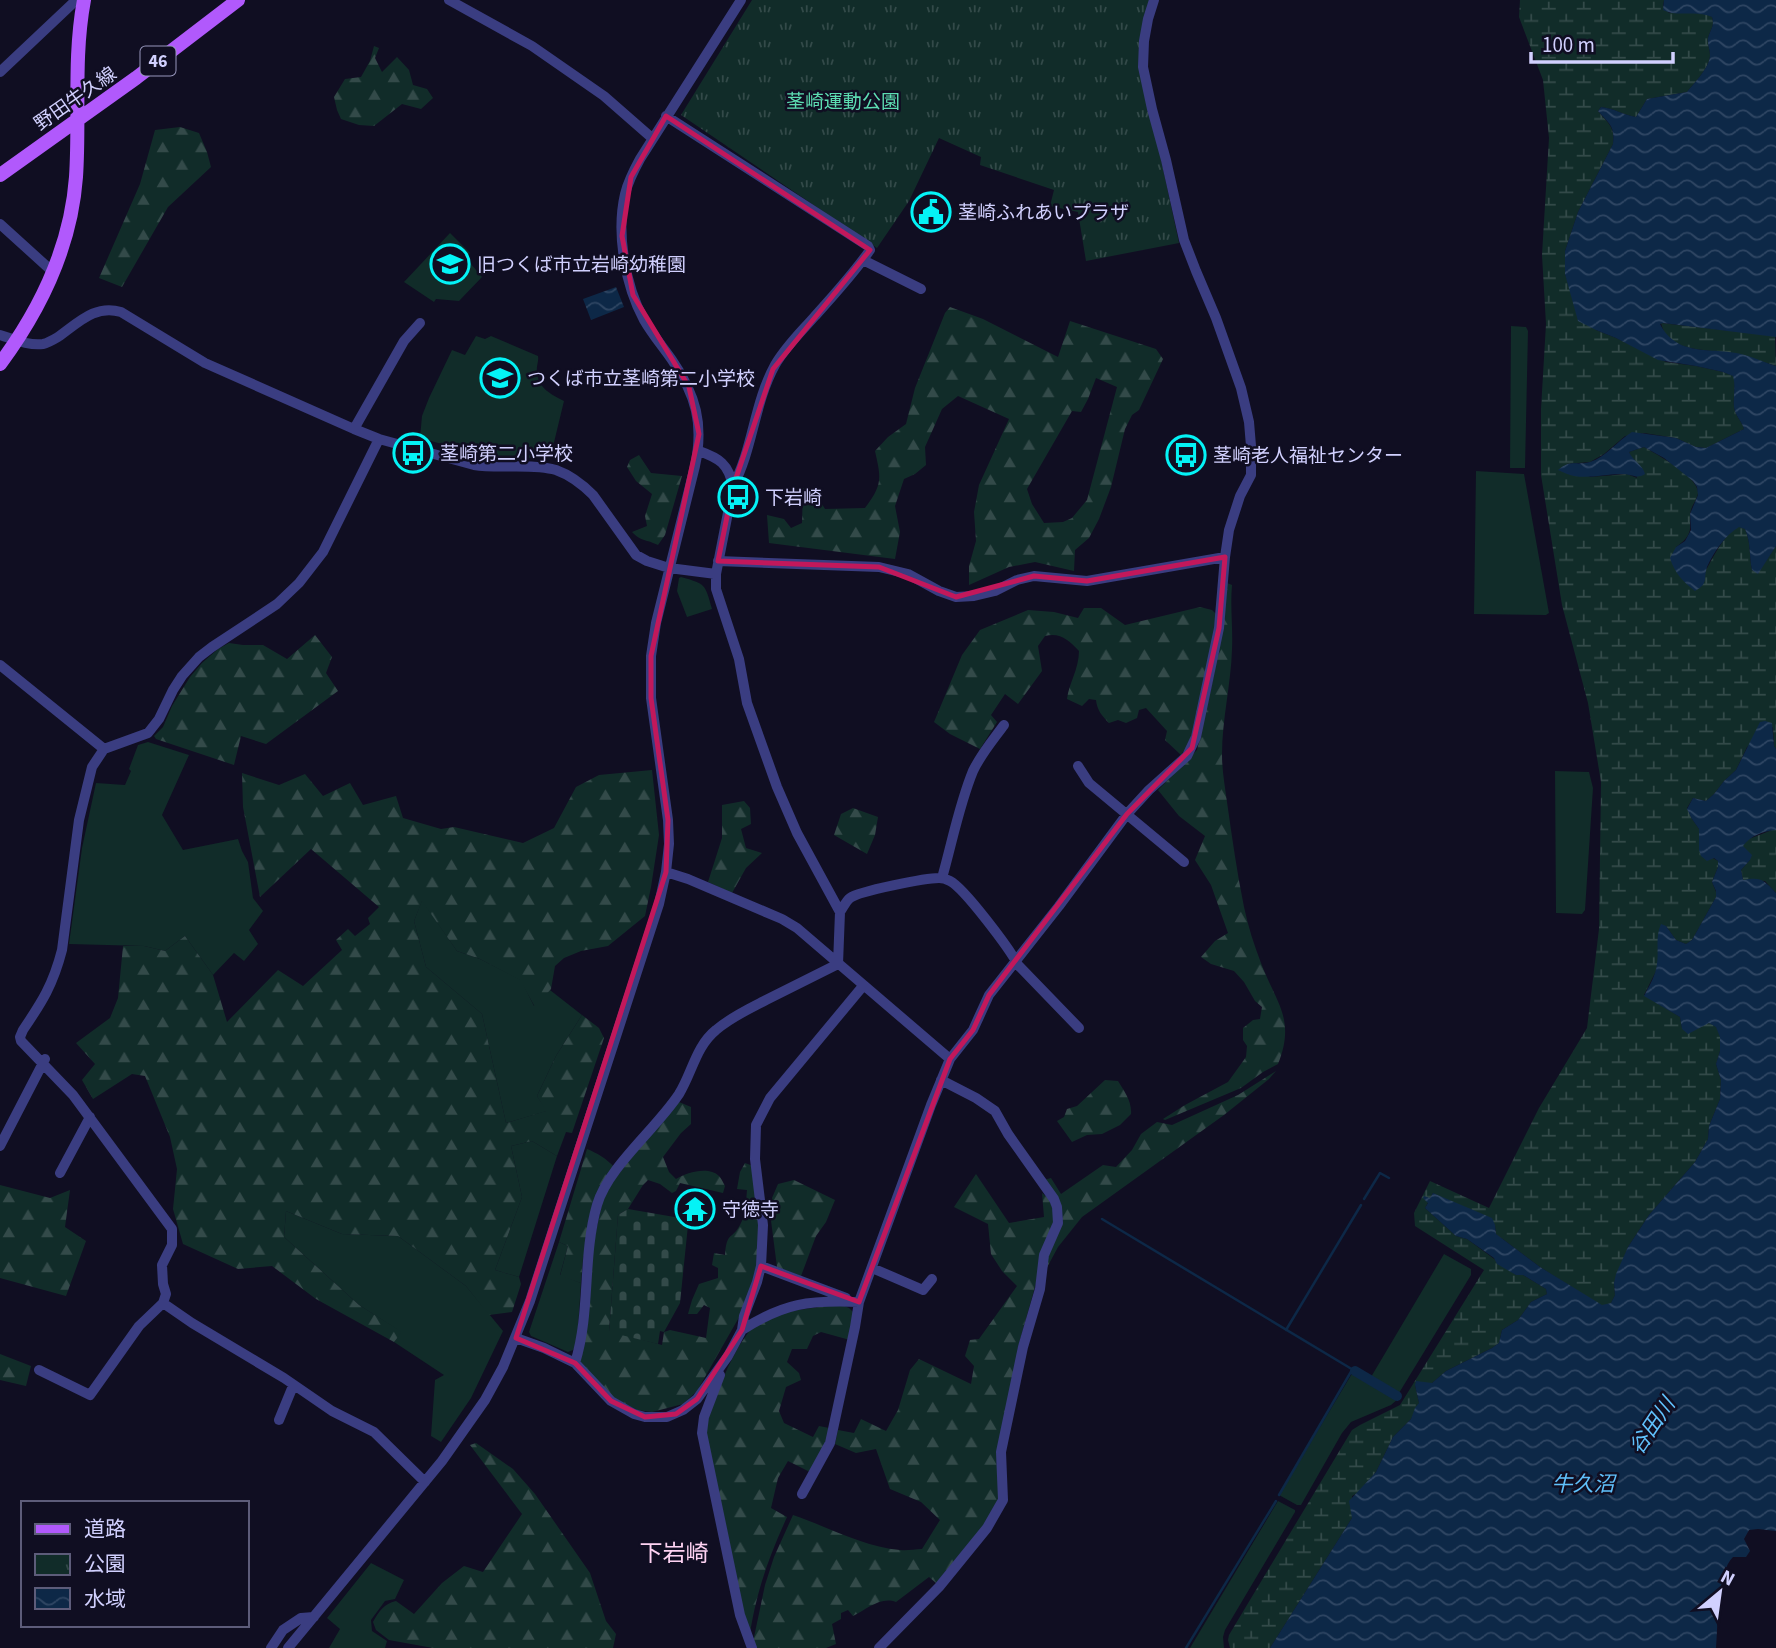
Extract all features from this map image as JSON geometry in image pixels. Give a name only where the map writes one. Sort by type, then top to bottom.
[{"type":"main road","points":[[0,364],[35,310],[53,272],[62,249],[73,201],[76,179],[78,49],[83,0]]},
{"type":"main road","name":"野田牛久線","points":[[0,175],[239,0]]},
{"type":"street","points":[[0,72],[73,3],[83,0]]},
{"type":"street","points":[[449,0],[533,46],[604,96],[652,138]]},
{"type":"street","points":[[288,1648],[425,1482],[485,1400],[516,1338],[534,1288],[649,937],[666,872],[669,844],[666,796],[653,718],[651,656],[656,623],[699,451],[698,419],[689,387],[644,319],[634,295],[623,251],[622,215],[625,193],[631,177],[652,138],[741,0]]},
{"type":"street","points":[[802,1494],[831,1443],[859,1302],[950,1059],[973,1030],[989,995],[1127,814],[1187,756],[1196,737],[1219,628],[1225,557],[1234,513],[1251,475],[1249,422],[1241,388],[1216,318],[1184,240],[1152,109],[1143,67],[1147,19],[1154,0]]},
{"type":"street","points":[[666,116],[868,246],[870,250],[783,351],[773,369],[741,470],[733,487],[716,573],[716,589],[733,640],[747,702],[760,743],[797,833],[840,912],[838,964]]},
{"type":"street","points":[[0,224],[53,272]]},
{"type":"street","points":[[863,260],[921,289]]},
{"type":"street","points":[[0,335],[37,344],[47,343],[91,313],[114,310],[128,315],[205,363],[379,439],[474,466],[559,471],[593,495],[636,555],[670,568],[716,573]]},
{"type":"street","points":[[354,429],[404,341],[420,323]]},
{"type":"street","points":[[38,1370],[90,1395],[139,1326],[163,1303],[166,1294],[162,1265],[172,1245],[172,1229],[73,1094],[20,1037],[52,984],[62,950],[79,820],[92,767],[104,750],[148,733],[159,719],[182,676],[199,657],[277,604],[294,588],[323,552],[379,439]]},
{"type":"street","points":[[699,451],[721,461],[731,477],[733,487]]},
{"type":"street","points":[[718,561],[879,567],[908,573],[939,591],[956,597],[995,591],[1017,580],[1034,576],[1087,581],[1225,557]]},
{"type":"street","points":[[0,665],[104,750]]},
{"type":"street","points":[[942,878],[961,807],[974,771],[1004,725]]},
{"type":"street","points":[[1078,766],[1089,783],[1184,862]]},
{"type":"street","points":[[666,872],[782,919],[797,928],[950,1059]]},
{"type":"street","points":[[840,912],[850,898],[869,891],[931,879],[942,878],[950,881],[981,914],[1018,965],[1079,1027]]},
{"type":"street","points":[[575,1363],[584,1321],[591,1228],[598,1202],[607,1183],[673,1102],[714,1031],[731,1018],[838,964]]},
{"type":"street","points":[[752,1648],[740,1615],[702,1433],[704,1417],[741,1330],[761,1266],[763,1225],[755,1159],[756,1125],[770,1098],[863,986]]},
{"type":"street","points":[[0,1146],[44,1061]]},
{"type":"street","points":[[879,1648],[939,1587],[987,1528],[1003,1500],[1001,1452],[1023,1347],[1040,1289],[1044,1255],[1058,1223],[1054,1199],[995,1111],[941,1080]]},
{"type":"street","points":[[60,1173],[90,1118]]},
{"type":"street","points":[[761,1266],[859,1302]]},
{"type":"street","points":[[872,1268],[923,1290],[932,1279]]},
{"type":"street","points":[[741,1330],[776,1311],[792,1306],[830,1301],[859,1302]]},
{"type":"street","points":[[163,1303],[332,1411],[373,1432],[425,1482]]},
{"type":"street","points":[[516,1338],[575,1363],[611,1401],[634,1414],[656,1418],[676,1414],[697,1399],[728,1356]]},
{"type":"street","points":[[279,1420],[293,1386]]},
{"type":"street","points":[[271,1648],[283,1630],[300,1618],[314,1617]]},
{"type":"highlighted area","points":[[666,116],[870,250],[773,369],[733,487],[718,561],[879,567],[956,597],[1034,576],[1087,581],[1225,557],[1219,628],[1192,748],[1127,814],[989,995],[973,1030],[950,1059],[859,1302],[761,1266],[742,1330],[697,1399],[676,1414],[645,1417],[611,1401],[575,1363],[516,1338],[666,872],[668,820],[651,698],[651,656],[699,434],[689,387],[633,295],[622,236],[631,177]]},
{"type":"green space","name":"茎崎運動公園","points":[[752,0],[1151,0],[1141,36],[1162,164],[1179,243],[1086,261],[1078,212],[1050,206],[1054,190],[980,165],[981,157],[939,138],[909,201],[877,248],[681,115]]},
{"type":"green space","points":[[1520,0],[1664,0],[1663,6],[1669,13],[1702,12],[1713,20],[1708,40],[1708,64],[1687,92],[1647,99],[1636,117],[1601,107],[1598,111],[1612,129],[1613,144],[1578,212],[1565,251],[1565,274],[1570,288],[1596,330],[1666,362],[1696,366],[1734,376],[1734,407],[1744,429],[1706,448],[1696,447],[1676,438],[1644,433],[1625,436],[1590,462],[1566,464],[1590,477],[1627,474],[1637,478],[1629,452],[1644,447],[1685,473],[1698,493],[1691,511],[1689,532],[1676,547],[1706,570],[1724,540],[1739,526],[1745,529],[1747,534],[1752,570],[1758,573],[1776,546],[1776,749],[1773,727],[1747,747],[1736,770],[1714,794],[1706,801],[1693,798],[1687,808],[1699,829],[1699,850],[1718,861],[1712,882],[1716,897],[1692,940],[1686,944],[1676,940],[1666,926],[1656,971],[1644,995],[1680,1017],[1682,1028],[1709,1023],[1716,1026],[1720,1036],[1720,1051],[1716,1064],[1721,1080],[1720,1099],[1709,1126],[1708,1139],[1695,1162],[1649,1215],[1628,1247],[1614,1283],[1615,1295],[1611,1303],[1602,1306],[1540,1267],[1496,1234],[1495,1225],[1433,1193],[1425,1208],[1456,1236],[1467,1239],[1516,1275],[1523,1275],[1546,1289],[1547,1294],[1531,1302],[1518,1320],[1502,1330],[1499,1343],[1492,1348],[1446,1371],[1432,1383],[1415,1385],[1419,1403],[1411,1419],[1393,1437],[1376,1472],[1359,1492],[1352,1496],[1352,1518],[1270,1648],[1230,1648],[1229,1635],[1352,1430],[1400,1405],[1484,1270],[1415,1226],[1414,1213],[1430,1181],[1489,1208],[1539,1108],[1587,1028],[1599,929],[1601,782],[1588,703],[1562,605],[1541,475],[1541,409],[1546,324],[1542,255],[1549,138],[1543,80],[1519,17]]},
{"type":"green space","points":[[374,46],[379,48],[375,58],[382,72],[397,57],[409,70],[413,85],[427,89],[433,98],[421,109],[402,104],[374,126],[359,125],[341,119],[334,97],[345,79],[361,77],[370,61]]},
{"type":"green space","points":[[180,127],[199,133],[211,167],[168,207],[122,287],[99,278],[140,184],[155,130]]},
{"type":"green space","points":[[450,233],[470,253],[465,257],[482,277],[459,301],[436,299],[434,302],[404,282]]},
{"type":"green space","points":[[950,307],[983,319],[1058,357],[1070,321],[1156,349],[1163,359],[1139,410],[1132,415],[1125,429],[1111,487],[1089,538],[1075,550],[1074,571],[1035,562],[1009,567],[969,585],[969,566],[976,541],[974,512],[979,485],[1009,419],[958,396],[942,409],[925,447],[926,465],[904,479],[895,506],[900,532],[895,559],[769,543],[767,515],[784,519],[791,528],[802,523],[803,488],[817,496],[825,509],[865,508],[878,487],[875,451],[906,424],[915,388],[945,313]],"holes":[[[1096,378],[1117,387],[1087,500],[1072,518],[1063,522],[1044,523],[1032,504],[1027,489],[1072,411],[1081,412]]]},
{"type":"green space","points":[[1661,323],[1775,336],[1776,366],[1740,355],[1679,344],[1665,332]]},
{"type":"green space","points":[[1511,326],[1526,327],[1528,331],[1525,468],[1510,468]]},
{"type":"green space","points":[[476,336],[485,339],[491,336],[538,356],[537,373],[540,383],[564,401],[550,459],[482,455],[420,438],[422,416],[452,350],[465,355]]},
{"type":"green space","points":[[639,455],[651,473],[682,476],[665,535],[658,545],[641,539],[632,532],[647,526],[645,516],[652,494],[636,481],[627,467],[630,460]]},
{"type":"green space","points":[[1476,471],[1524,474],[1549,613],[1546,615],[1474,614]]},
{"type":"green space","points":[[681,577],[703,586],[712,609],[687,617],[677,591]]},
{"type":"green space","points":[[1227,583],[1232,585],[1232,641],[1222,742],[1224,779],[1237,868],[1251,935],[1282,1012],[1285,1035],[1278,1064],[1241,1088],[1165,1120],[1163,1119],[1185,1105],[1228,1082],[1246,1057],[1247,1046],[1243,1040],[1243,1028],[1253,1020],[1260,1019],[1262,1007],[1234,971],[1211,964],[1201,957],[1215,941],[1228,933],[1211,885],[1195,860],[1205,836],[1179,816],[1158,790],[1197,750],[1214,675]]},
{"type":"green space","points":[[1200,607],[1216,614],[1211,654],[1191,741],[1181,755],[1165,740],[1167,731],[1146,708],[1139,710],[1137,718],[1126,723],[1118,720],[1109,723],[1100,713],[1096,700],[1089,699],[1082,706],[1067,699],[1079,651],[1068,640],[1055,635],[1045,636],[1038,646],[1042,671],[1018,704],[1005,694],[991,715],[997,722],[980,749],[950,734],[934,722],[962,655],[980,630],[1028,610],[1054,612],[1078,618],[1084,608],[1101,608],[1125,625]]},
{"type":"green space","points":[[315,635],[332,657],[326,673],[338,691],[266,744],[241,736],[234,765],[156,739],[154,736],[163,727],[190,677],[218,649],[229,643],[263,645],[287,659]]},
{"type":"green space","points":[[148,742],[189,755],[162,815],[183,850],[238,839],[248,862],[253,898],[263,911],[249,930],[258,944],[244,961],[234,953],[213,975],[185,936],[165,951],[144,946],[69,944],[82,848],[96,783],[125,785],[138,745]]},
{"type":"green space","points":[[652,770],[659,835],[645,916],[608,946],[581,951],[564,958],[555,966],[551,989],[535,1007],[520,980],[480,959],[457,951],[422,901],[414,921],[426,967],[482,1014],[506,1123],[546,1111],[537,1096],[556,1056],[582,1015],[599,1028],[604,1038],[572,1133],[566,1132],[557,1156],[532,1141],[511,1146],[522,1197],[495,1270],[519,1277],[521,1284],[512,1312],[489,1315],[466,1286],[398,1236],[342,1234],[286,1211],[284,1237],[359,1305],[402,1332],[394,1342],[316,1299],[272,1266],[238,1269],[183,1244],[173,1209],[177,1169],[170,1137],[145,1076],[132,1074],[93,1099],[82,1080],[95,1064],[76,1043],[110,1018],[118,998],[123,946],[144,946],[165,951],[185,936],[213,975],[227,1022],[278,970],[303,986],[342,950],[336,940],[348,929],[355,936],[370,924],[368,918],[379,907],[311,849],[260,897],[243,807],[242,773],[279,785],[305,774],[323,796],[350,783],[363,805],[396,796],[403,818],[441,829],[454,827],[523,843],[554,828],[576,787],[599,775]]},
{"type":"green space","points":[[1555,771],[1589,772],[1593,788],[1585,910],[1582,914],[1556,913]]},
{"type":"green space","points":[[744,801],[750,808],[751,824],[741,829],[746,848],[762,853],[746,868],[732,893],[708,882],[722,838],[722,805]]},
{"type":"green space","points":[[853,808],[878,817],[875,835],[867,854],[834,835],[841,814]]},
{"type":"green space","points":[[1776,830],[1776,893],[1765,881],[1743,880],[1741,870],[1750,860],[1742,846],[1749,839]]},
{"type":"green space","points":[[422,900],[457,951],[480,959],[521,980],[534,1006],[550,990],[582,1015],[556,1056],[537,1096],[547,1111],[506,1123],[482,1014],[426,967],[414,921]]},
{"type":"green space","points":[[1276,1071],[1224,1115],[1082,1217],[1058,1247],[1044,1273],[1046,1257],[1060,1228],[1044,1180],[1051,1178],[1061,1194],[1103,1165],[1116,1167],[1132,1150],[1141,1134],[1157,1122],[1172,1125],[1238,1095]]},
{"type":"green space","points":[[1105,1080],[1118,1081],[1129,1100],[1131,1114],[1120,1125],[1102,1134],[1087,1135],[1072,1142],[1057,1121],[1064,1117],[1067,1109],[1077,1106]]},
{"type":"green space","points":[[679,1102],[691,1107],[691,1124],[663,1157],[669,1172],[676,1179],[698,1171],[710,1171],[720,1177],[725,1186],[723,1193],[680,1183],[672,1193],[660,1184],[648,1180],[628,1209],[618,1215],[609,1331],[662,1345],[664,1332],[670,1330],[706,1338],[710,1308],[704,1305],[697,1314],[688,1314],[699,1284],[718,1278],[718,1268],[712,1265],[714,1253],[725,1255],[728,1239],[742,1221],[747,1190],[737,1189],[740,1172],[745,1163],[753,1166],[759,1225],[757,1269],[742,1312],[697,1391],[683,1404],[652,1412],[637,1410],[611,1396],[579,1362],[592,1251],[602,1203],[610,1186],[627,1163]]},
{"type":"green space","points":[[532,1141],[557,1156],[519,1277],[495,1270],[522,1197],[511,1146]]},
{"type":"green space","points":[[587,1149],[602,1156],[614,1167],[583,1258],[581,1283],[560,1276],[568,1246],[559,1242]]},
{"type":"green space","points":[[976,1174],[1009,1223],[1044,1217],[1042,1193],[1049,1199],[1055,1216],[1018,1347],[999,1501],[988,1520],[936,1583],[929,1577],[896,1602],[879,1602],[853,1616],[848,1610],[841,1613],[841,1619],[832,1624],[836,1644],[826,1648],[756,1648],[753,1642],[765,1585],[793,1515],[860,1541],[903,1550],[922,1549],[940,1520],[921,1502],[890,1489],[876,1449],[856,1453],[835,1444],[838,1430],[854,1433],[861,1419],[886,1431],[898,1410],[910,1370],[919,1359],[971,1384],[974,1366],[965,1356],[970,1340],[979,1339],[1017,1286],[1002,1271],[991,1254],[988,1224],[954,1207]]},
{"type":"green space","points":[[794,1180],[835,1200],[826,1222],[816,1236],[801,1276],[777,1267],[769,1205],[778,1184]]},
{"type":"green space","points":[[0,1185],[50,1198],[70,1190],[65,1227],[86,1241],[66,1296],[0,1278]]},
{"type":"green space","points":[[628,1209],[686,1219],[685,1224],[688,1225],[680,1303],[664,1332],[660,1331],[658,1344],[609,1332],[618,1215]]},
{"type":"green space","points":[[286,1211],[342,1234],[398,1236],[466,1286],[503,1331],[471,1398],[441,1442],[431,1436],[435,1380],[444,1375],[394,1342],[401,1332],[359,1305],[284,1237]]},
{"type":"green space","points":[[559,1242],[568,1246],[560,1275],[581,1283],[577,1343],[573,1350],[568,1352],[531,1336],[529,1332]]},
{"type":"green space","points":[[1444,1254],[1471,1269],[1471,1275],[1399,1393],[1371,1377]]},
{"type":"green space","points":[[840,1304],[853,1312],[850,1340],[821,1332],[813,1336],[807,1349],[792,1349],[787,1362],[799,1373],[801,1380],[786,1387],[779,1411],[784,1423],[813,1437],[819,1426],[829,1428],[827,1443],[810,1472],[788,1461],[778,1478],[771,1508],[787,1517],[764,1574],[750,1633],[744,1616],[706,1435],[709,1413],[728,1367],[752,1327],[778,1313]]},
{"type":"green space","points":[[0,1354],[31,1366],[26,1386],[0,1380]]},
{"type":"green space","points":[[1353,1372],[1398,1399],[1391,1405],[1351,1422],[1301,1505],[1297,1505],[1279,1495]]},
{"type":"green space","points":[[476,1443],[513,1469],[535,1494],[590,1573],[606,1621],[616,1634],[613,1648],[433,1648],[389,1640],[376,1630],[373,1622],[388,1604],[396,1601],[414,1614],[442,1583],[464,1566],[483,1572],[522,1514],[470,1445]]},
{"type":"green space","points":[[1278,1501],[1295,1512],[1225,1630],[1224,1648],[1190,1648]]},
{"type":"green space","points":[[371,1563],[404,1580],[395,1599],[385,1601],[371,1620],[372,1631],[387,1641],[385,1648],[329,1648],[340,1629],[327,1618]]},
{"type":"water","points":[[1664,0],[1776,0],[1776,337],[1660,324],[1668,335],[1687,347],[1745,355],[1776,366],[1776,546],[1758,574],[1752,570],[1745,529],[1739,527],[1717,550],[1707,567],[1704,583],[1695,591],[1680,576],[1670,558],[1691,530],[1690,514],[1698,495],[1693,481],[1664,458],[1644,447],[1629,452],[1644,471],[1645,474],[1640,476],[1618,474],[1580,477],[1558,470],[1570,464],[1596,460],[1632,432],[1676,438],[1696,447],[1706,448],[1744,429],[1735,410],[1733,376],[1658,360],[1578,321],[1565,274],[1565,251],[1578,212],[1613,144],[1612,129],[1598,111],[1601,107],[1636,117],[1647,99],[1687,92],[1708,64],[1712,17],[1663,10]]},
{"type":"water","points":[[616,287],[624,307],[591,320],[583,299]]},
{"type":"water","name":"牛久沼","points":[[1760,722],[1772,723],[1776,749],[1776,830],[1757,835],[1746,842],[1743,846],[1752,855],[1741,870],[1743,880],[1761,880],[1776,893],[1776,1531],[1749,1530],[1744,1539],[1750,1551],[1746,1557],[1733,1557],[1728,1564],[1721,1587],[1716,1648],[1270,1648],[1352,1518],[1349,1501],[1376,1472],[1393,1437],[1411,1419],[1419,1403],[1416,1381],[1432,1383],[1446,1371],[1492,1348],[1499,1343],[1502,1330],[1518,1320],[1531,1302],[1547,1294],[1546,1289],[1497,1264],[1494,1258],[1467,1239],[1456,1236],[1425,1208],[1428,1203],[1424,1196],[1430,1198],[1433,1193],[1492,1218],[1496,1234],[1540,1267],[1602,1305],[1611,1303],[1615,1295],[1616,1274],[1628,1247],[1649,1215],[1695,1162],[1708,1139],[1709,1126],[1720,1099],[1721,1080],[1716,1064],[1720,1037],[1716,1027],[1709,1023],[1688,1034],[1682,1029],[1680,1017],[1644,996],[1656,968],[1661,924],[1666,926],[1676,940],[1686,944],[1692,940],[1716,897],[1712,882],[1718,861],[1714,858],[1707,861],[1701,856],[1699,829],[1687,809],[1693,798],[1706,801],[1736,770]]},
{"type":"waterway","points":[[1364,1199],[1380,1173],[1389,1178]]},
{"type":"waterway","points":[[1286,1330],[1361,1205]]},
{"type":"waterway","points":[[1102,1219],[1355,1371]]},
{"type":"waterway","points":[[1279,1495],[1352,1370]]},
{"type":"waterway","points":[[1355,1371],[1397,1396]]},
{"type":"waterway","points":[[1186,1648],[1276,1501]]},
{"type":"place","name":"茎崎ふれあいプラザ","points":[[931,212]]},
{"type":"place","name":"旧つくば市立岩崎幼稚園","points":[[450,264]]},
{"type":"place","name":"つくば市立茎崎第二小学校","points":[[500,378]]},
{"type":"place","name":"茎崎第二小学校","points":[[413,453]]},
{"type":"place","name":"茎崎老人福祉センター","points":[[1186,455]]},
{"type":"place","name":"下岩崎","points":[[738,497]]},
{"type":"place","name":"守徳寺","points":[[695,1209]]},
{"type":"district","name":"下岩崎","points":[[674,1553]]},
{"type":"water label","name":"谷田川","points":[[1652,1426]]}]
